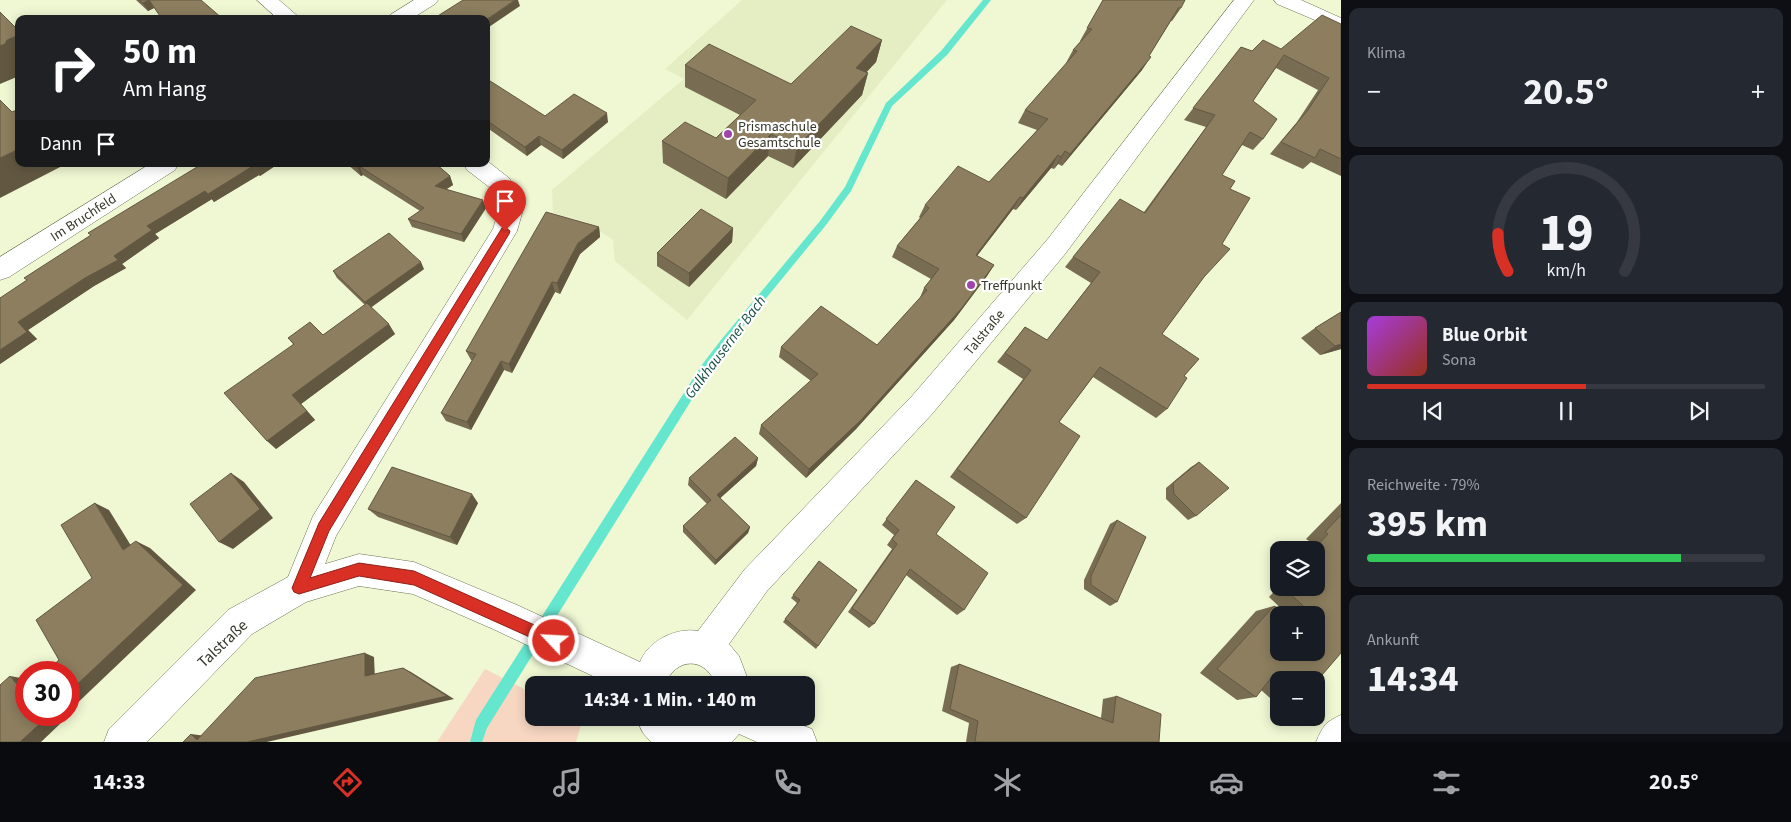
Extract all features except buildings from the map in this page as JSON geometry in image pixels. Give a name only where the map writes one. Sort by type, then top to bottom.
[{"type":"street","points":[[268,0],[286,15]]},
{"type":"street","points":[[404,15],[428,0]]},
{"type":"street","name":"Talstraße","points":[[706,648],[756,580],[922,405],[1056,248],[1244,0]]},
{"type":"street","points":[[1284,0],[1341,25]]},
{"type":"street","name":"Im Bruchfeld","points":[[0,270],[162,167]]},
{"type":"street","points":[[299,588],[324,527],[505,231],[513,203],[501,184],[479,167]]},
{"type":"street","name":"Talstraße","points":[[122,742],[240,622],[299,588],[359,570],[414,578],[631,676]]},
{"type":"street","points":[[650,676],[660,659],[672,650],[691,646],[706,648],[723,661],[731,676]]},
{"type":"street","points":[[660,726],[667,733],[686,741],[702,740],[712,736],[724,726]]},
{"type":"street","points":[[761,726],[799,742]]},
{"type":"street","points":[[1334,742],[1341,733]]},
{"type":"shaded area","name":"Prismaschule Gesamtschule","points":[[742,0],[947,0],[687,320],[615,261],[613,240],[586,222],[553,213],[552,190],[684,79],[665,69]]},
{"type":"shaded area","points":[[485,669],[525,689],[525,726],[581,726],[576,742],[437,742]]},
{"type":"waterway","name":"Galkhauserner Bach","points":[[476,742],[481,725],[705,369],[724,343],[823,223],[848,189],[889,105],[944,53],[987,0]]},
{"type":"place","name":"Prismaschule Gesamtschule","points":[[728,134]]},
{"type":"place","name":"Treffpunkt","points":[[971,285]]},
{"type":"route","points":[[505,231],[324,527],[299,588],[359,570],[414,578],[554,641]]}]
